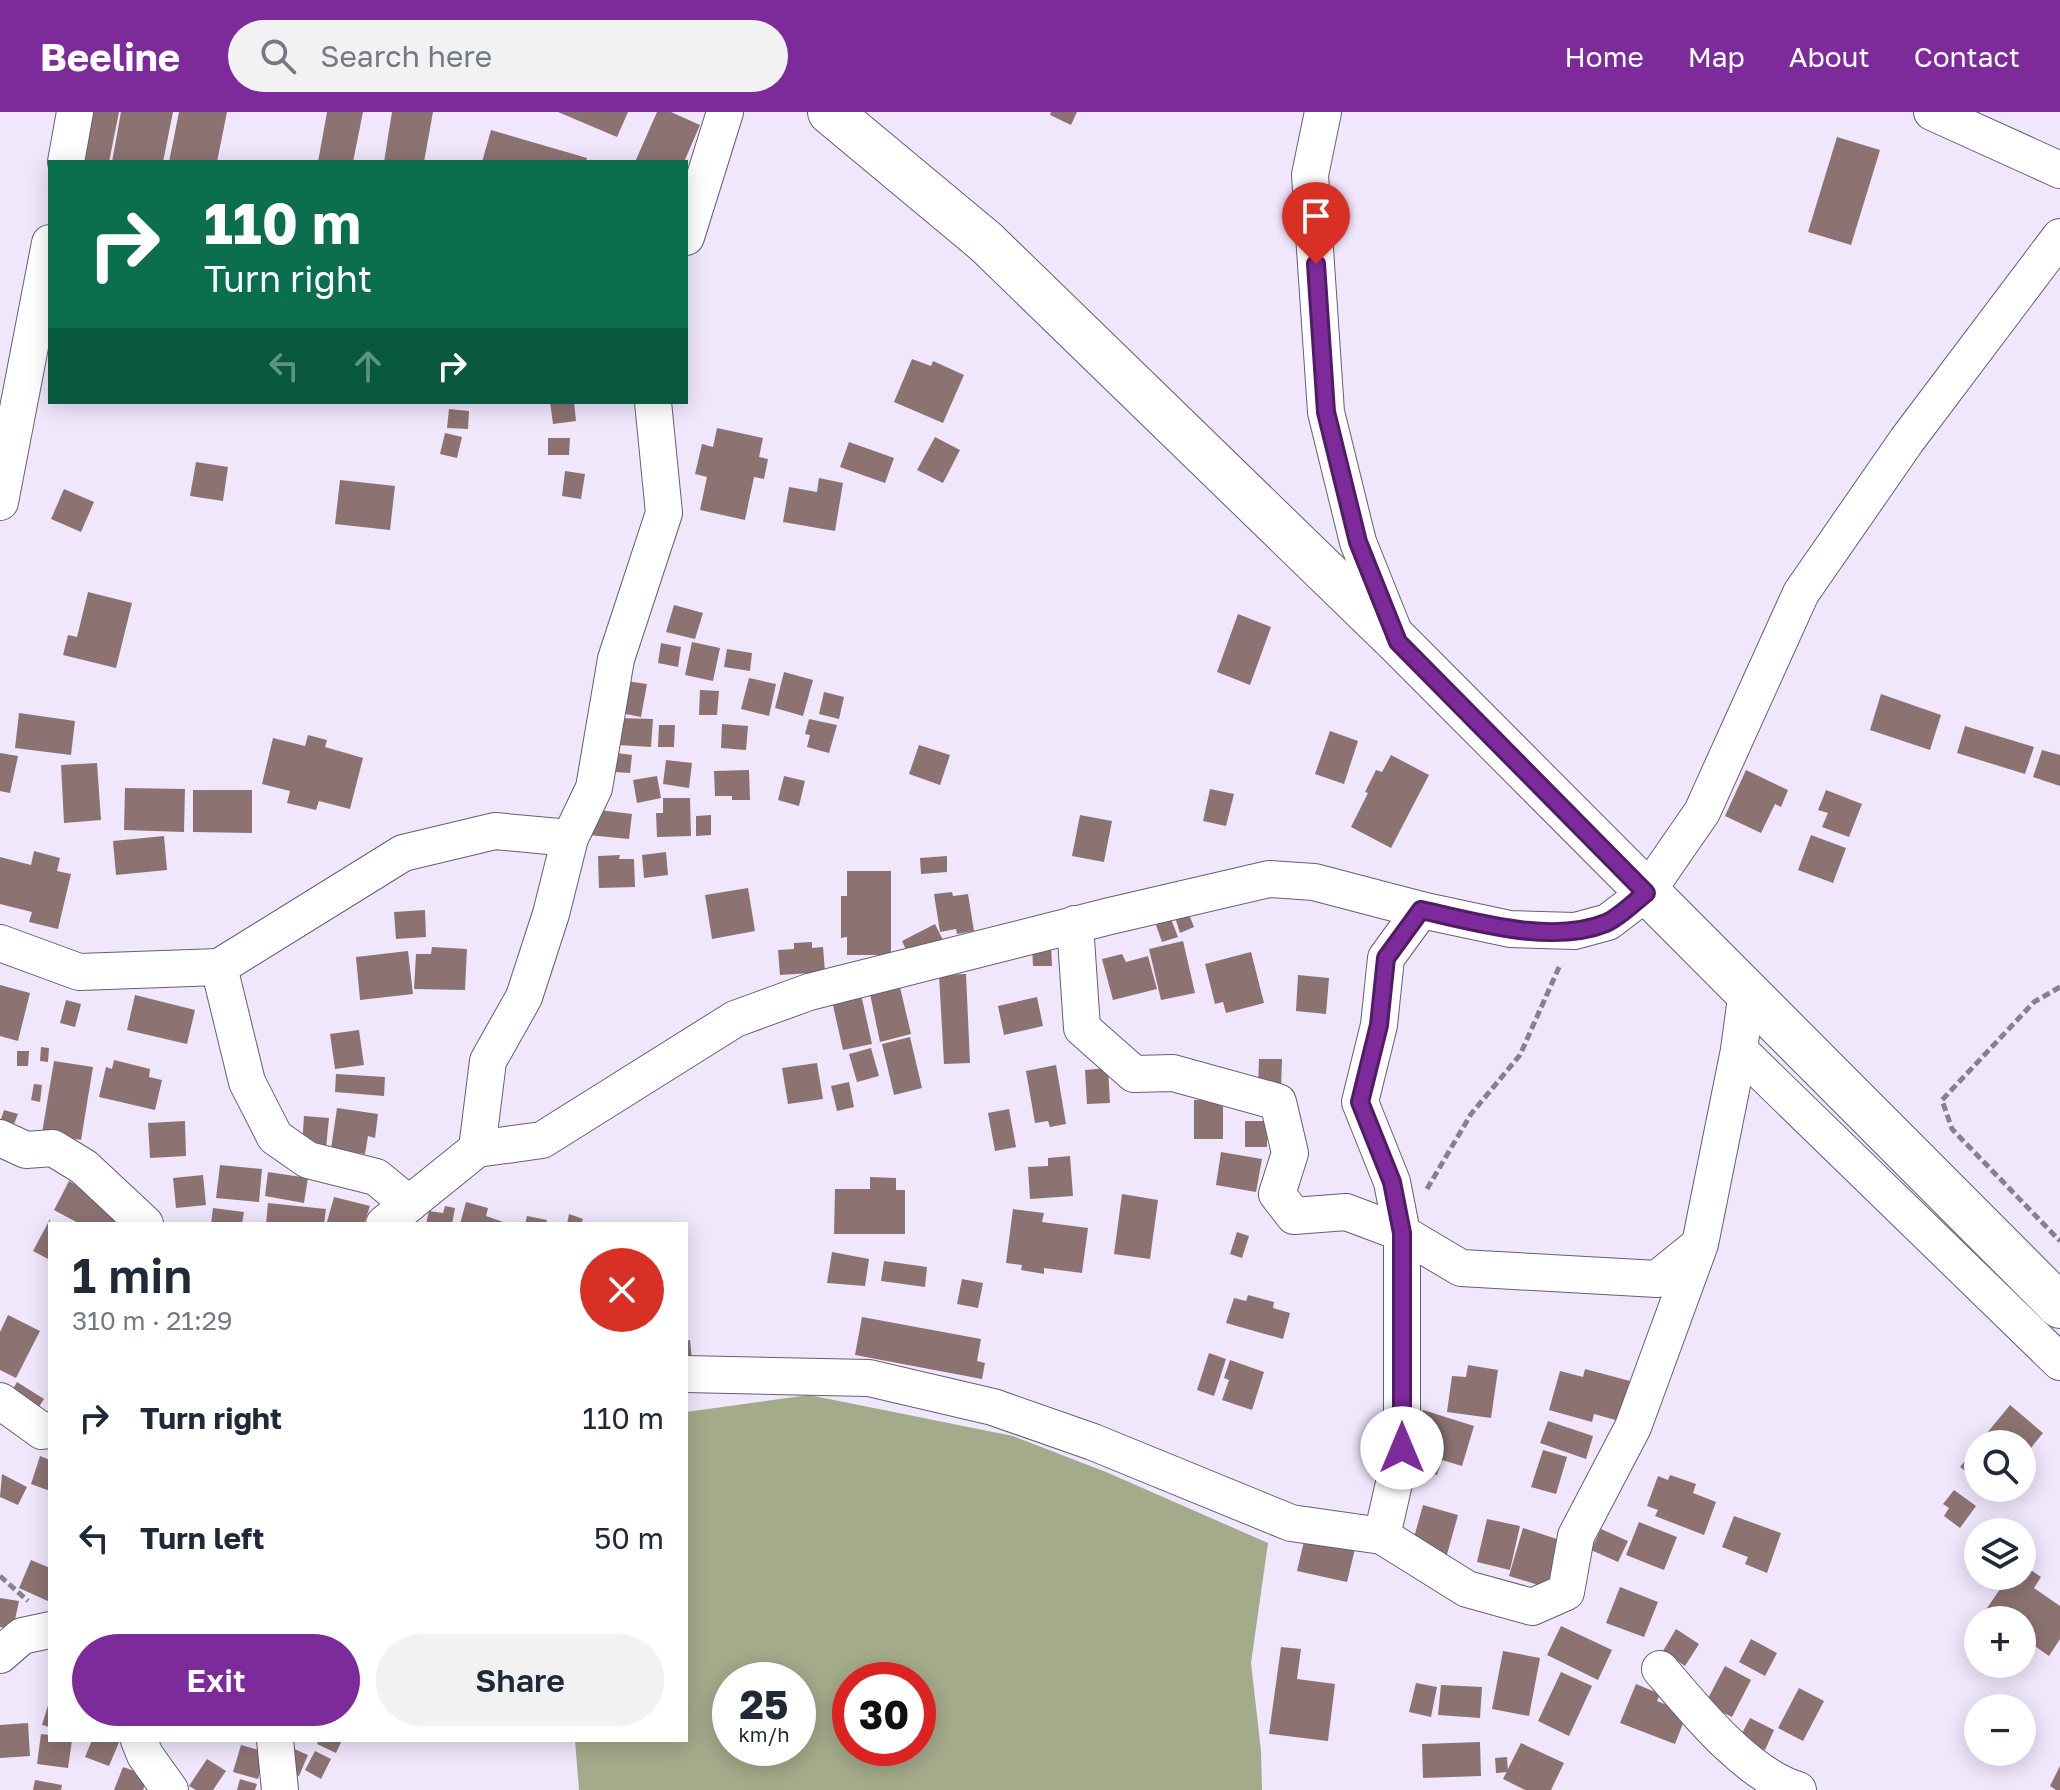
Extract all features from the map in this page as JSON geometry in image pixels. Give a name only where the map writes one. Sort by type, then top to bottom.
[{"type":"main road","points":[[830,112],[986,242],[1398,642],[2060,1306]]},
{"type":"street","points":[[66,160],[75,112]]},
{"type":"street","points":[[688,231],[725,112]]},
{"type":"street","points":[[1323,112],[1310,175],[1326,412],[1358,542],[1398,642]]},
{"type":"street","points":[[1932,112],[2060,170]]},
{"type":"street","points":[[219,967],[247,1082],[275,1137],[308,1160],[376,1177],[396,1214],[477,1149],[542,1140],[735,1019],[809,992],[1075,924],[1269,879],[1314,882],[1510,929],[1575,931],[1608,922],[1646,893],[1702,812],[1801,593],[1907,440],[2060,237]]},
{"type":"street","points":[[0,502],[48,253]]},
{"type":"street","points":[[477,1149],[488,1061],[524,997],[551,914],[570,838],[594,788],[616,659],[664,513],[653,404]]},
{"type":"street","points":[[0,943],[79,972],[219,967],[403,853],[495,831],[570,838]]},
{"type":"street","points":[[1382,1536],[1402,1448],[1402,1233],[1392,1182],[1360,1102],[1379,1025],[1386,958],[1421,910]]},
{"type":"street","points":[[1075,924],[1082,1028],[1134,1074],[1173,1073],[1278,1102],[1290,1153],[1277,1194],[1294,1216],[1346,1212],[1402,1233],[1461,1268],[1657,1279],[1700,1244]]},
{"type":"street","points":[[688,1374],[869,1378],[993,1407],[1093,1442],[1291,1523],[1382,1536],[1467,1589],[1532,1607],[1566,1592],[1576,1536],[1633,1427],[1700,1244],[1739,1050],[1747,990]]},
{"type":"street","points":[[1739,1050],[2060,1362]]},
{"type":"street","points":[[0,1138],[26,1150],[53,1148],[84,1167],[143,1222]]},
{"type":"street","points":[[0,1401],[42,1431],[48,1430]]},
{"type":"street","points":[[0,1655],[22,1636],[48,1630]]},
{"type":"street","points":[[1660,1669],[1710,1729],[1779,1785],[1798,1790]]},
{"type":"street","points":[[140,1742],[145,1755],[170,1790]]},
{"type":"street","points":[[275,1742],[280,1790]]},
{"type":"path","points":[[1402,1233],[1471,1114],[1520,1055],[1575,931]]},
{"type":"path","points":[[2060,987],[2034,1002],[1942,1100],[1952,1129],[2060,1241]]},
{"type":"green space","points":[[809,1395],[1013,1436],[1106,1472],[1268,1543],[1251,1663],[1262,1790],[579,1790],[575,1742],[688,1742],[688,1412]]},
{"type":"building","points":[[92,112],[119,112],[109,160],[82,160]]},
{"type":"building","points":[[121,112],[173,112],[163,160],[112,160]]},
{"type":"building","points":[[179,112],[227,112],[217,160],[169,160]]},
{"type":"building","points":[[327,112],[363,112],[353,160],[318,160]]},
{"type":"building","points":[[392,112],[433,112],[424,160],[384,160]]},
{"type":"building","points":[[558,112],[628,112],[617,137]]},
{"type":"building","points":[[657,112],[671,112],[700,125],[685,160],[636,160]]},
{"type":"building","points":[[1051,112],[1077,112],[1071,125],[1050,115]]},
{"type":"building","points":[[491,130],[587,158],[586,160],[483,160]]},
{"type":"building","points":[[1837,137],[1880,150],[1851,245],[1808,232]]},
{"type":"building","points":[[912,359],[931,366],[933,361],[964,375],[943,423],[894,402]]},
{"type":"building","points":[[550,404],[574,404],[576,421],[553,424]]},
{"type":"building","points":[[449,409],[469,411],[468,429],[447,428]]},
{"type":"building","points":[[717,428],[763,438],[759,457],[768,459],[764,479],[754,477],[745,520],[700,510],[707,477],[695,474],[702,444],[713,447]]},
{"type":"building","points":[[445,433],[462,437],[457,458],[440,454]]},
{"type":"building","points":[[935,437],[960,450],[943,483],[917,470]]},
{"type":"building","points":[[548,438],[570,438],[569,455],[548,455]]},
{"type":"building","points":[[849,442],[894,458],[885,483],[840,467]]},
{"type":"building","points":[[196,462],[228,467],[223,501],[190,496]]},
{"type":"building","points":[[565,471],[585,474],[581,499],[562,496]]},
{"type":"building","points":[[819,478],[843,483],[835,531],[783,522],[789,487],[817,492]]},
{"type":"building","points":[[340,480],[395,486],[390,530],[335,524]]},
{"type":"building","points":[[64,489],[94,502],[81,532],[51,519]]},
{"type":"building","points":[[88,592],[132,603],[116,668],[63,655],[68,635],[77,637]]},
{"type":"building","points":[[674,605],[703,613],[695,639],[666,632]]},
{"type":"building","points":[[1238,614],[1271,627],[1250,685],[1217,672]]},
{"type":"building","points":[[692,642],[720,648],[713,681],[685,675]]},
{"type":"building","points":[[661,643],[681,647],[678,667],[658,663]]},
{"type":"building","points":[[727,649],[752,653],[750,671],[724,667]]},
{"type":"building","points":[[784,672],[813,680],[803,716],[775,708]]},
{"type":"building","points":[[749,678],[776,684],[769,716],[741,709]]},
{"type":"building","points":[[626,681],[647,684],[641,717],[620,713]]},
{"type":"building","points":[[700,690],[719,691],[717,715],[699,715]]},
{"type":"building","points":[[824,692],[844,697],[839,719],[819,714]]},
{"type":"building","points":[[1881,694],[1941,715],[1930,750],[1870,730]]},
{"type":"building","points":[[19,713],[75,721],[71,755],[15,748]]},
{"type":"building","points":[[619,718],[653,719],[651,747],[618,745]]},
{"type":"building","points":[[809,719],[837,725],[829,753],[807,747],[810,735],[805,734]]},
{"type":"building","points":[[722,724],[748,726],[746,750],[721,748]]},
{"type":"building","points":[[659,725],[675,725],[674,747],[658,747]]},
{"type":"building","points":[[1965,726],[2034,747],[2025,774],[1957,753]]},
{"type":"building","points":[[1330,731],[1358,741],[1344,784],[1315,774]]},
{"type":"building","points":[[308,735],[327,740],[325,747],[363,758],[350,809],[319,801],[316,810],[287,803],[290,791],[262,784],[273,738],[305,746]]},
{"type":"building","points":[[919,745],[950,755],[940,785],[909,774]]},
{"type":"building","points":[[2042,750],[2060,755],[2060,786],[2033,777]]},
{"type":"building","points":[[0,753],[18,756],[10,793],[0,791]]},
{"type":"building","points":[[617,753],[632,755],[630,773],[614,772]]},
{"type":"building","points":[[1391,755],[1429,775],[1391,848],[1351,827],[1376,770],[1382,772]]},
{"type":"building","points":[[666,760],[692,763],[689,788],[663,784]]},
{"type":"building","points":[[97,763],[101,820],[64,823],[61,765]]},
{"type":"building","points":[[749,770],[750,800],[715,796],[714,771]]},
{"type":"building","points":[[1746,770],[1788,790],[1781,807],[1775,804],[1761,833],[1725,816]]},
{"type":"building","points":[[657,776],[661,798],[637,803],[633,780]]},
{"type":"building","points":[[784,776],[805,781],[799,806],[778,800]]},
{"type":"building","points":[[125,788],[185,789],[184,832],[124,830]]},
{"type":"building","points":[[1210,789],[1234,794],[1226,826],[1203,821]]},
{"type":"building","points":[[193,790],[252,790],[252,833],[193,832]]},
{"type":"building","points":[[1826,790],[1862,804],[1849,837],[1822,827],[1828,813],[1818,810]]},
{"type":"building","points":[[663,798],[690,798],[691,836],[657,837],[656,813],[663,813]]},
{"type":"building","points":[[591,809],[632,814],[629,839],[588,835]]},
{"type":"building","points":[[711,815],[711,835],[696,836],[696,816]]},
{"type":"building","points":[[1080,815],[1112,821],[1104,862],[1072,856]]},
{"type":"building","points":[[1811,835],[1846,848],[1833,883],[1798,870]]},
{"type":"building","points":[[164,836],[167,870],[116,875],[113,841]]},
{"type":"building","points":[[34,851],[60,858],[57,871],[71,874],[58,929],[29,922],[32,912],[0,904],[0,857],[31,865]]},
{"type":"building","points":[[666,852],[668,875],[644,878],[642,855]]},
{"type":"building","points":[[620,855],[619,859],[634,859],[635,887],[599,888],[598,856]]},
{"type":"building","points":[[947,856],[947,872],[921,874],[920,858]]},
{"type":"building","points":[[847,871],[891,871],[891,955],[847,955],[847,937],[841,938],[841,896],[847,896]]},
{"type":"building","points":[[748,888],[755,931],[712,939],[705,895]]},
{"type":"building","points":[[952,892],[953,896],[968,894],[974,931],[957,934],[956,929],[940,932],[934,894]]},
{"type":"building","points":[[425,910],[426,937],[396,939],[394,912]]},
{"type":"building","points":[[1188,912],[1194,927],[1180,933],[1175,917]]},
{"type":"building","points":[[1171,919],[1178,937],[1162,942],[1156,925]]},
{"type":"building","points":[[935,924],[943,940],[910,958],[902,941]]},
{"type":"building","points":[[1183,941],[1195,993],[1161,1000],[1149,949]]},
{"type":"building","points":[[812,942],[812,948],[823,947],[825,972],[780,975],[778,950],[794,949],[794,943]]},
{"type":"building","points":[[1051,944],[1052,966],[1033,966],[1032,945]]},
{"type":"building","points":[[432,947],[467,949],[465,990],[414,989],[416,954],[431,954]]},
{"type":"building","points":[[408,951],[413,994],[360,1000],[356,957]]},
{"type":"building","points":[[1251,952],[1264,1003],[1226,1013],[1223,1002],[1215,1004],[1205,964]]},
{"type":"building","points":[[1122,954],[1126,962],[1148,956],[1157,989],[1113,1000],[1102,959]]},
{"type":"building","points":[[966,974],[970,1063],[944,1064],[939,975]]},
{"type":"building","points":[[1298,975],[1329,978],[1326,1014],[1296,1011]]},
{"type":"building","points":[[899,983],[911,1034],[880,1042],[869,989]]},
{"type":"building","points":[[0,985],[30,993],[18,1041],[0,1036]]},
{"type":"building","points":[[861,994],[872,1044],[843,1050],[832,1001]]},
{"type":"building","points":[[135,995],[195,1010],[187,1044],[127,1030]]},
{"type":"building","points":[[1037,997],[1043,1026],[1004,1035],[998,1006]]},
{"type":"building","points":[[66,1000],[81,1004],[75,1027],[60,1023]]},
{"type":"building","points":[[359,1030],[364,1065],[335,1069],[330,1034]]},
{"type":"building","points":[[910,1037],[922,1088],[894,1095],[882,1044]]},
{"type":"building","points":[[41,1047],[49,1048],[48,1062],[40,1061]]},
{"type":"building","points":[[871,1048],[879,1076],[857,1082],[849,1054]]},
{"type":"building","points":[[17,1051],[29,1051],[28,1066],[17,1066]]},
{"type":"building","points":[[1259,1059],[1282,1059],[1281,1088],[1258,1088]]},
{"type":"building","points":[[114,1060],[150,1069],[149,1077],[162,1080],[155,1110],[99,1097],[106,1067],[112,1069]]},
{"type":"building","points":[[54,1061],[93,1067],[81,1140],[42,1133]]},
{"type":"building","points":[[817,1063],[823,1099],[788,1104],[782,1068]]},
{"type":"building","points":[[1056,1065],[1066,1124],[1050,1127],[1048,1121],[1035,1123],[1026,1071]]},
{"type":"building","points":[[1108,1068],[1110,1103],[1087,1104],[1085,1070]]},
{"type":"building","points":[[336,1074],[385,1077],[384,1096],[335,1092]]},
{"type":"building","points":[[849,1082],[854,1107],[837,1111],[831,1086]]},
{"type":"building","points":[[34,1084],[42,1085],[40,1102],[31,1100]]},
{"type":"building","points":[[1194,1100],[1223,1100],[1223,1139],[1194,1139]]},
{"type":"building","points":[[337,1108],[378,1114],[375,1138],[368,1136],[365,1154],[331,1149]]},
{"type":"building","points":[[1009,1109],[1016,1147],[995,1151],[988,1113]]},
{"type":"building","points":[[4,1110],[18,1114],[14,1124],[1,1119]]},
{"type":"building","points":[[304,1116],[329,1118],[326,1148],[302,1146]]},
{"type":"building","points":[[185,1121],[186,1156],[150,1158],[148,1123]]},
{"type":"building","points":[[1245,1121],[1267,1121],[1267,1147],[1245,1147]]},
{"type":"building","points":[[1221,1152],[1262,1159],[1256,1192],[1216,1185]]},
{"type":"building","points":[[1070,1156],[1073,1196],[1030,1199],[1028,1167],[1048,1166],[1048,1158]]},
{"type":"building","points":[[220,1165],[262,1169],[259,1202],[216,1198]]},
{"type":"building","points":[[268,1172],[308,1178],[304,1203],[265,1196]]},
{"type":"building","points":[[203,1175],[206,1205],[176,1208],[173,1178]]},
{"type":"building","points":[[870,1177],[896,1178],[896,1190],[905,1190],[905,1234],[834,1234],[835,1189],[870,1189]]},
{"type":"building","points":[[69,1181],[121,1210],[114,1222],[76,1222],[54,1210]]},
{"type":"building","points":[[1122,1194],[1158,1200],[1150,1259],[1114,1254]]},
{"type":"building","points":[[334,1197],[370,1206],[365,1222],[327,1222]]},
{"type":"building","points":[[466,1202],[488,1208],[486,1216],[503,1222],[461,1222]]},
{"type":"building","points":[[268,1203],[326,1209],[324,1222],[266,1222]]},
{"type":"building","points":[[445,1206],[455,1208],[452,1222],[426,1222],[429,1211],[443,1213]]},
{"type":"building","points":[[213,1208],[244,1212],[242,1222],[211,1222]]},
{"type":"building","points":[[1013,1209],[1044,1213],[1042,1222],[1088,1228],[1082,1273],[1044,1268],[1044,1274],[1021,1270],[1022,1265],[1006,1263]]},
{"type":"building","points":[[569,1214],[583,1219],[582,1222],[567,1222]]},
{"type":"building","points":[[527,1216],[547,1220],[546,1222],[526,1222]]},
{"type":"building","points":[[48,1223],[48,1259],[33,1251]]},
{"type":"building","points":[[1237,1232],[1249,1236],[1242,1258],[1230,1254]]},
{"type":"building","points":[[832,1252],[869,1259],[865,1286],[827,1283]]},
{"type":"building","points":[[884,1261],[927,1267],[925,1287],[881,1281]]},
{"type":"building","points":[[962,1279],[983,1283],[978,1308],[957,1304]]},
{"type":"building","points":[[1248,1295],[1274,1302],[1273,1308],[1290,1313],[1283,1339],[1226,1323],[1234,1298],[1246,1301]]},
{"type":"building","points":[[8,1315],[40,1331],[16,1378],[0,1370],[0,1332]]},
{"type":"building","points":[[862,1317],[981,1339],[977,1361],[985,1363],[982,1379],[855,1355]]},
{"type":"building","points":[[688,1340],[692,1360],[688,1361]]},
{"type":"building","points":[[1209,1353],[1226,1359],[1214,1396],[1197,1390]]},
{"type":"building","points":[[1230,1360],[1264,1372],[1252,1410],[1222,1400],[1229,1380],[1224,1378]]},
{"type":"building","points":[[1468,1365],[1498,1370],[1491,1418],[1447,1412],[1452,1376],[1466,1377]]},
{"type":"building","points":[[1585,1369],[1630,1381],[1619,1421],[1594,1414],[1592,1422],[1549,1410],[1560,1371],[1583,1377]]},
{"type":"building","points":[[17,1382],[44,1399],[35,1413],[9,1396]]},
{"type":"building","points":[[2010,1405],[2043,1433],[2036,1442],[2036,1430],[1989,1430]]},
{"type":"building","points":[[1423,1410],[1474,1426],[1462,1466],[1442,1460],[1437,1475],[1409,1466]]},
{"type":"building","points":[[1548,1421],[1593,1436],[1586,1459],[1540,1443]]},
{"type":"building","points":[[1543,1450],[1567,1457],[1556,1494],[1531,1487]]},
{"type":"building","points":[[40,1456],[48,1459],[48,1490],[31,1484]]},
{"type":"building","points":[[2,1474],[27,1487],[18,1505],[0,1497]]},
{"type":"building","points":[[1670,1475],[1696,1484],[1693,1493],[1716,1502],[1704,1535],[1655,1516],[1658,1510],[1647,1506],[1658,1476],[1668,1480]]},
{"type":"building","points":[[1954,1490],[1964,1497],[1964,1502],[1976,1506],[1964,1518],[1960,1528],[1944,1516],[1949,1508],[1943,1504]]},
{"type":"building","points":[[1423,1505],[1458,1515],[1446,1558],[1411,1548]]},
{"type":"building","points":[[1734,1516],[1781,1533],[1767,1573],[1745,1564],[1748,1557],[1722,1547]]},
{"type":"building","points":[[1487,1519],[1520,1526],[1510,1570],[1477,1562]]},
{"type":"building","points":[[1639,1522],[1677,1537],[1664,1570],[1626,1555]]},
{"type":"building","points":[[1523,1528],[1563,1541],[1548,1588],[1509,1576]]},
{"type":"building","points":[[1601,1529],[1628,1541],[1618,1562],[1591,1550]]},
{"type":"building","points":[[1305,1537],[1355,1549],[1347,1582],[1297,1571]]},
{"type":"building","points":[[31,1560],[48,1567],[48,1601],[19,1588]]},
{"type":"building","points":[[1620,1587],[1658,1602],[1644,1637],[1606,1623]]},
{"type":"building","points":[[2036,1589],[2060,1606],[2060,1639],[2049,1656],[2036,1647],[2036,1606],[1988,1606],[1999,1590]]},
{"type":"building","points":[[0,1598],[19,1601],[13,1629],[0,1627]]},
{"type":"building","points":[[1561,1626],[1612,1650],[1598,1680],[1547,1655]]},
{"type":"building","points":[[1676,1629],[1699,1644],[1685,1666],[1663,1651]]},
{"type":"building","points":[[1751,1639],[1777,1653],[1765,1676],[1739,1662]]},
{"type":"building","points":[[1281,1647],[1301,1649],[1297,1679],[1335,1684],[1328,1741],[1269,1734]]},
{"type":"building","points":[[1503,1651],[1540,1658],[1529,1716],[1492,1709]]},
{"type":"building","points":[[1725,1666],[1751,1680],[1732,1717],[1705,1704]]},
{"type":"building","points":[[1561,1672],[1592,1686],[1569,1736],[1538,1721]]},
{"type":"building","points":[[1416,1683],[1437,1687],[1431,1717],[1409,1712]]},
{"type":"building","points":[[1636,1684],[1660,1694],[1657,1701],[1687,1713],[1675,1744],[1620,1723]]},
{"type":"building","points":[[1441,1685],[1482,1687],[1480,1718],[1438,1715]]},
{"type":"building","points":[[1799,1688],[1824,1701],[1803,1741],[1778,1728]]},
{"type":"building","points":[[48,1705],[48,1726],[42,1725]]},
{"type":"building","points":[[1750,1718],[1774,1730],[1765,1750],[1740,1737]]},
{"type":"building","points":[[28,1723],[30,1756],[0,1758],[0,1725]]},
{"type":"building","points":[[41,1734],[48,1735],[48,1742],[72,1742],[68,1768],[37,1764]]},
{"type":"building","points":[[91,1742],[119,1742],[109,1766],[85,1757]]},
{"type":"building","points":[[318,1742],[341,1742],[336,1753]]},
{"type":"building","points":[[1480,1742],[1481,1776],[1423,1778],[1422,1744]]},
{"type":"building","points":[[1521,1743],[1564,1763],[1551,1790],[1525,1790],[1503,1779]]},
{"type":"building","points":[[241,1745],[266,1752],[258,1779],[233,1772]]},
{"type":"building","points":[[292,1748],[308,1755],[299,1776],[283,1769]]},
{"type":"building","points":[[315,1751],[331,1759],[321,1779],[305,1770]]},
{"type":"building","points":[[1507,1757],[1508,1772],[1496,1773],[1495,1758]]},
{"type":"building","points":[[207,1759],[226,1771],[213,1790],[196,1790],[189,1786]]},
{"type":"building","points":[[2060,1766],[2060,1790],[2056,1790],[2050,1786]]},
{"type":"building","points":[[123,1767],[149,1776],[143,1790],[114,1790]]},
{"type":"building","points":[[240,1779],[257,1784],[255,1790],[237,1790]]},
{"type":"building","points":[[35,1780],[62,1785],[61,1790],[33,1790]]},
{"type":"route","points":[[1316,264],[1326,412],[1358,542],[1398,642],[1646,893],[1608,922],[1575,931],[1510,929],[1421,910],[1386,958],[1379,1025],[1360,1102],[1392,1182],[1402,1233],[1402,1448]]}]
